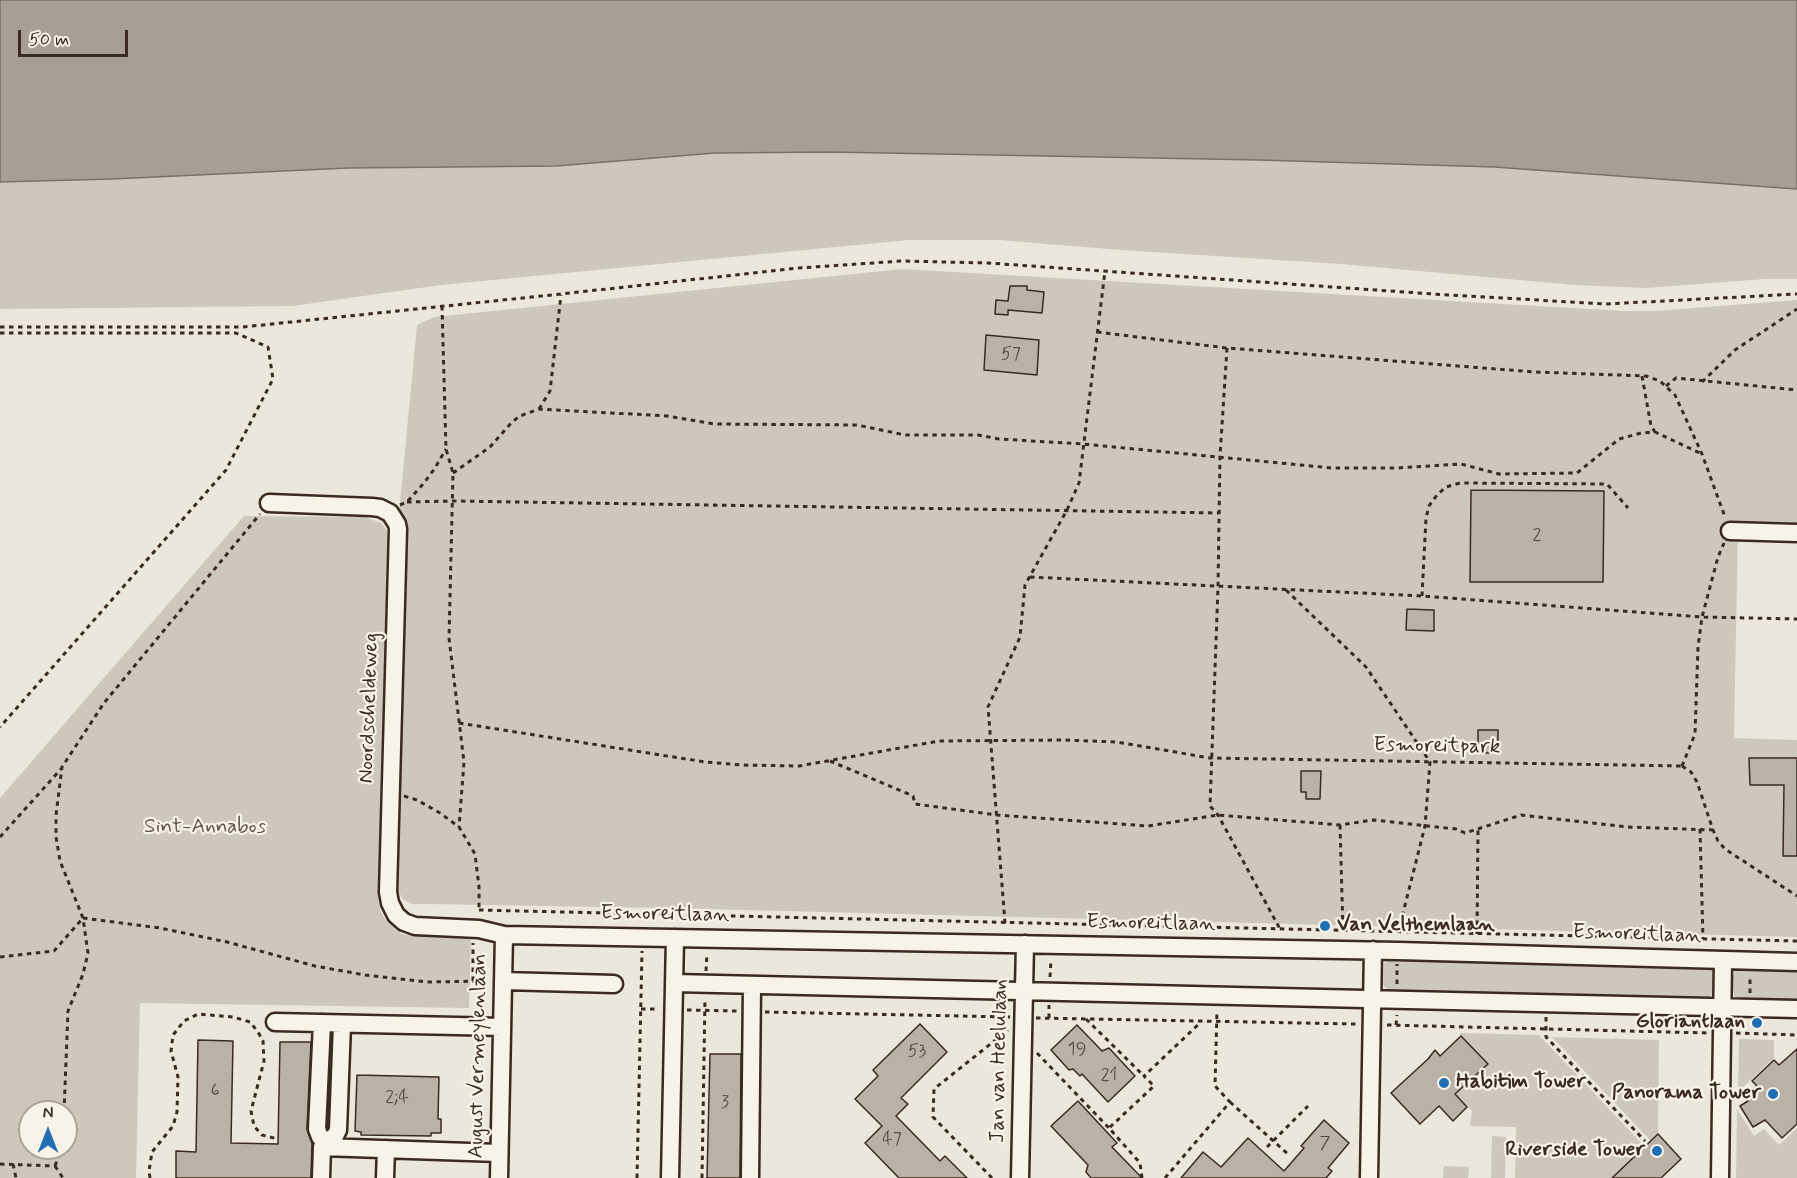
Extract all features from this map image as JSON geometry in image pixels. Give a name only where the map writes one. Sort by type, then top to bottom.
[{"type":"street","name":"Noordscheldeweg","points":[[269,503],[372,507],[390,513],[397,524],[388,891],[390,903],[396,915],[404,922],[415,926],[479,929],[504,934]]},
{"type":"street","points":[[1730,531],[1797,533]]},
{"type":"street","name":"Esmoreitlaan","points":[[504,934],[1373,950],[1797,962]]},
{"type":"street","name":"August Vermeylenlaan","points":[[499,1178],[504,934]]},
{"type":"street","points":[[670,1178],[675,938]]},
{"type":"street","name":"Jan van Heelulaan","points":[[1020,1178],[1025,944]]},
{"type":"street","points":[[1369,1178],[1377,1025],[1372,999],[1373,950]]},
{"type":"street","points":[[1720,1178],[1728,1034],[1722,1007],[1723,960]]},
{"type":"street","points":[[503,981],[614,984]]},
{"type":"street","points":[[674,983],[1797,1009]]},
{"type":"street","points":[[750,1178],[752,985]]},
{"type":"street","points":[[275,1022],[502,1027]]},
{"type":"street","points":[[322,1023],[317,1129],[320,1137],[329,1140],[338,1130],[342,1023]]},
{"type":"street","points":[[321,1178],[322,1147],[499,1153]]},
{"type":"street","points":[[385,1178],[386,1149]]},
{"type":"path","points":[[0,327],[243,327],[799,268],[902,261],[988,263],[1613,304],[1797,294]]},
{"type":"path","points":[[1005,922],[988,707],[1020,637],[1026,585],[1067,510],[1079,483],[1104,271]]},
{"type":"path","points":[[538,409],[550,391],[561,294]]},
{"type":"path","points":[[442,306],[446,449],[453,473],[454,501],[449,638],[464,762],[459,827]]},
{"type":"path","points":[[1702,382],[1735,350],[1797,309]]},
{"type":"path","points":[[1097,332],[1227,348],[1535,372],[1642,376],[1660,381],[1675,394],[1702,454],[1730,531],[1718,557],[1702,617],[1698,647],[1695,734],[1682,766],[1692,772],[1713,830],[1725,849],[1797,896]]},
{"type":"path","points":[[0,333],[236,333],[268,347],[273,379],[226,470],[0,727]]},
{"type":"path","points":[[1227,348],[1220,456],[1210,806],[1218,816],[1280,929]]},
{"type":"path","points":[[1642,376],[1651,426],[1655,432]]},
{"type":"path","points":[[1666,386],[1676,378],[1797,390]]},
{"type":"path","points":[[453,473],[490,447],[512,422],[538,409],[668,416],[714,424],[856,425],[905,435],[978,435],[999,439],[1083,444],[1332,468],[1397,468],[1461,464],[1499,474],[1577,473],[1619,439],[1655,432],[1702,454]]},
{"type":"path","points":[[446,449],[435,468],[407,502],[1220,513]]},
{"type":"path","points":[[1422,596],[1424,532],[1429,506],[1446,488],[1460,483],[1607,484],[1628,508]]},
{"type":"path","points":[[0,837],[62,767],[104,703],[269,503]]},
{"type":"path","points":[[1030,577],[1422,596],[1702,617],[1797,619]]},
{"type":"path","points":[[1286,590],[1366,667],[1430,762],[1425,826],[1398,932],[1396,1025]]},
{"type":"path","name":"Esmoreitpark","points":[[459,723],[705,762],[741,765],[798,766],[939,741],[1064,740],[1117,742],[1210,758],[1682,766]]},
{"type":"path","points":[[828,760],[913,796],[915,804],[997,815],[1148,826],[1218,816],[1340,825],[1373,820],[1456,829],[1466,833],[1521,816],[1628,827],[1713,830]]},
{"type":"path","points":[[62,767],[56,815],[56,837],[60,861],[83,918],[88,953],[66,1022],[64,1100]]},
{"type":"path","points":[[390,792],[417,800],[441,813],[459,827],[475,854],[479,887],[479,929],[473,936],[473,981]]},
{"type":"path","points":[[1340,825],[1343,931]]},
{"type":"path","points":[[1477,934],[1478,829]]},
{"type":"path","points":[[1700,829],[1702,939]]},
{"type":"path","points":[[479,910],[1797,941]]},
{"type":"path","points":[[0,957],[54,951],[83,918]]},
{"type":"path","points":[[83,918],[160,928],[228,942],[315,966],[365,975],[428,982],[503,981]]},
{"type":"path","points":[[638,1178],[643,937]]},
{"type":"path","points":[[702,1178],[707,938]]},
{"type":"path","points":[[1049,1018],[1051,945]]},
{"type":"path","points":[[1749,1034],[1750,960]]},
{"type":"path","points":[[1217,996],[1215,1086],[1289,1155]]},
{"type":"path","points":[[1546,1004],[1546,1037],[1645,1141]]},
{"type":"path","points":[[641,1009],[1797,1035]]},
{"type":"path","points":[[150,1178],[152,1152],[173,1126],[177,1112],[178,1077],[171,1051],[172,1035],[184,1021],[198,1014],[232,1017],[250,1022],[258,1032],[263,1041],[264,1061],[251,1111],[254,1126],[262,1135],[278,1139]]},
{"type":"path","points":[[992,1178],[933,1117],[934,1089],[1023,1017]]},
{"type":"path","points":[[1086,1019],[1154,1086],[1109,1128]]},
{"type":"path","points":[[1144,1076],[1201,1022]]},
{"type":"path","points":[[1035,1062],[1035,1051],[1140,1163],[1142,1178]]},
{"type":"path","points":[[1165,1178],[1230,1102]]},
{"type":"path","points":[[1267,1148],[1308,1106]]},
{"type":"path","points":[[55,1166],[57,1160]]},
{"type":"path","points":[[0,1164],[55,1166]]},
{"type":"path","points":[[13,1164],[16,1178]]},
{"type":"path","points":[[55,1166],[63,1178]]},
{"type":"green space","points":[[831,152],[1494,167],[1797,189],[1797,279],[1765,279],[1645,288],[1574,285],[1341,264],[998,240],[909,240],[441,285],[293,306],[0,309],[0,182],[348,168],[556,166],[715,153]]},
{"type":"green space","points":[[902,269],[1624,311],[1656,311],[1797,300],[1797,524],[1738,523],[1734,738],[1797,740],[1797,937],[666,908],[412,904],[403,899],[396,888],[396,876],[407,532],[399,513],[417,325],[434,317]]},
{"type":"green space","name":"Sint-Annabos","points":[[244,516],[365,517],[381,523],[389,537],[378,899],[384,918],[404,935],[471,939],[469,1008],[140,1003],[136,1178],[0,1178],[0,798]]},
{"type":"green space","points":[[1392,959],[1707,966],[1713,969],[1715,974],[1714,993],[1709,997],[1392,991],[1384,987],[1383,982],[1384,963]]},
{"type":"green space","points":[[1738,968],[1797,969],[1797,1000],[1735,997],[1733,975]]},
{"type":"green space","points":[[1460,1033],[1539,1035],[1645,1147],[1613,1178],[1515,1178],[1516,1127],[1470,1126],[1472,1111],[1455,1095],[1487,1063],[1460,1037]]},
{"type":"green space","points":[[1552,1037],[1659,1040],[1658,1134],[1651,1141]]},
{"type":"green space","points":[[1739,1039],[1774,1040],[1774,1058],[1738,1092]]},
{"type":"green space","points":[[1737,1109],[1754,1136],[1764,1129],[1779,1145],[1797,1128],[1797,1178],[1736,1178]]},
{"type":"green space","points":[[1492,1136],[1506,1137],[1505,1178],[1491,1178]]},
{"type":"green space","points":[[1444,1166],[1469,1167],[1468,1178],[1443,1178]]},
{"type":"shaded area","points":[[0,0],[1797,0],[1797,189],[1494,167],[831,152],[715,153],[556,166],[348,168],[0,182]]},
{"type":"building","points":[[1010,286],[1027,286],[1027,290],[1044,292],[1042,313],[1008,310],[1008,315],[995,314],[996,300],[1008,301]]},
{"type":"building","points":[[986,335],[1039,340],[1037,375],[984,370]]},
{"type":"building","points":[[1471,490],[1604,491],[1603,582],[1470,582]]},
{"type":"building","points":[[1407,609],[1434,610],[1434,631],[1406,630]]},
{"type":"building","points":[[1478,730],[1498,730],[1498,753],[1478,753]]},
{"type":"building","points":[[1749,758],[1797,758],[1797,856],[1783,856],[1784,785],[1750,785]]},
{"type":"building","points":[[1301,771],[1321,771],[1320,799],[1306,799],[1306,792],[1301,792]]},
{"type":"building","points":[[920,1024],[947,1052],[901,1098],[908,1104],[896,1116],[940,1161],[945,1156],[967,1178],[899,1178],[865,1143],[882,1126],[855,1099],[878,1076],[873,1070]]},
{"type":"building","points":[[1077,1025],[1102,1051],[1109,1048],[1135,1076],[1108,1102],[1082,1074],[1080,1076],[1073,1069],[1069,1070],[1051,1050]]},
{"type":"building","name":"Habitim Tower","points":[[1461,1036],[1488,1064],[1455,1094],[1467,1107],[1453,1121],[1439,1106],[1420,1124],[1391,1093],[1435,1050],[1440,1056]]},
{"type":"building","points":[[198,1040],[233,1041],[231,1143],[278,1144],[280,1042],[311,1042],[307,1129],[312,1143],[311,1178],[176,1178],[176,1151],[196,1152]]},
{"type":"building","name":"Panorama Tower","points":[[1797,1049],[1797,1124],[1782,1138],[1765,1120],[1753,1127],[1740,1106],[1748,1101],[1744,1098],[1757,1086],[1752,1081],[1774,1060],[1779,1065]]},
{"type":"building","points":[[710,1054],[741,1054],[740,1178],[707,1178]]},
{"type":"building","points":[[357,1075],[439,1077],[438,1119],[441,1119],[441,1133],[431,1133],[431,1136],[361,1135],[361,1132],[355,1131]]},
{"type":"building","points":[[1078,1101],[1117,1143],[1112,1147],[1142,1178],[1091,1178],[1086,1172],[1088,1165],[1051,1126]]},
{"type":"building","points":[[1324,1120],[1349,1143],[1328,1168],[1332,1171],[1326,1178],[1181,1178],[1203,1152],[1221,1167],[1248,1138],[1284,1171],[1304,1148],[1301,1146]]},
{"type":"building","name":"Riverside Tower","points":[[1658,1134],[1681,1159],[1661,1178],[1612,1178]]},
{"type":"place","name":"Van Velthemlaan","points":[[1325,926]]},
{"type":"place","name":"Gloriantlaan","points":[[1757,1023]]},
{"type":"place","name":"Habitim Tower","points":[[1444,1083]]},
{"type":"place","name":"Panorama Tower","points":[[1773,1094]]},
{"type":"place","name":"Riverside Tower","points":[[1657,1151]]}]
